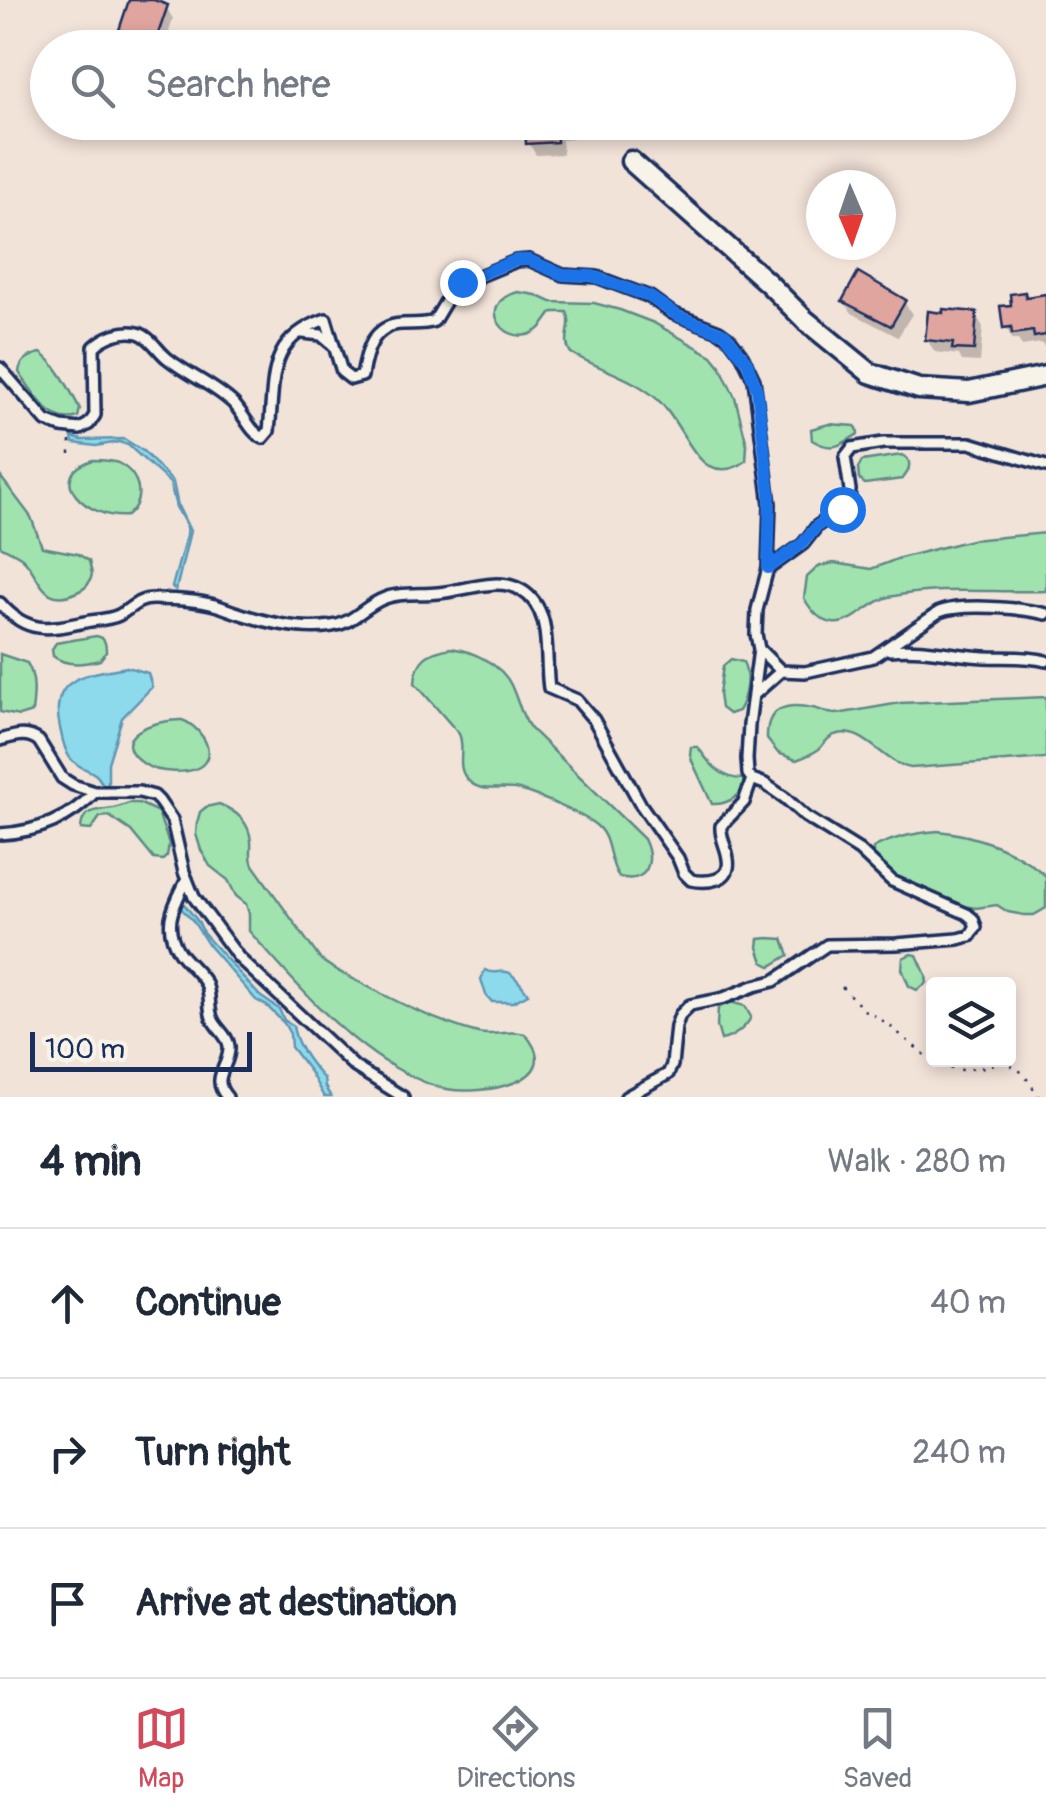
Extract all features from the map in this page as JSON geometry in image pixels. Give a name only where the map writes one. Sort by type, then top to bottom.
[{"type":"street","points":[[630,161],[768,282],[805,320],[870,373],[920,390],[969,392],[1046,376]]},
{"type":"lane","points":[[0,368],[46,421],[61,427],[84,427],[93,420],[96,409],[94,347],[110,336],[136,332],[176,365],[225,396],[242,412],[259,438],[264,438],[269,431],[277,361],[286,344],[298,334],[326,318],[342,372],[346,378],[360,378],[368,347],[384,328],[434,321],[455,286],[522,260],[563,275],[592,276],[650,297],[678,316],[730,339],[742,354],[757,390],[770,494],[768,568],[757,610],[758,649],[746,759],[748,774],[854,846],[895,883],[967,914],[975,923],[974,932],[958,940],[827,945],[774,981],[690,1005],[678,1020],[668,1074],[626,1097]]},
{"type":"lane","points":[[298,334],[316,333],[334,348]]},
{"type":"lane","points":[[768,568],[845,507],[850,499],[845,457],[852,448],[882,443],[970,443],[1046,466]]},
{"type":"lane","points":[[0,603],[18,621],[42,628],[115,616],[138,601],[156,599],[216,606],[269,623],[325,627],[352,620],[380,600],[393,596],[511,586],[531,598],[541,614],[549,688],[577,700],[594,720],[641,805],[690,880],[716,880],[725,874],[728,858],[721,838],[722,826],[744,802],[752,779]]},
{"type":"lane","points":[[758,649],[781,671],[804,672],[874,657],[948,609],[1046,614]]},
{"type":"lane","points":[[884,652],[937,650],[1046,661]]},
{"type":"lane","points":[[754,695],[781,671]]},
{"type":"lane","points":[[0,740],[20,735],[34,737],[62,778],[73,786],[95,792],[154,796],[172,820],[187,879],[200,905],[239,958],[355,1067],[402,1097]]},
{"type":"lane","points":[[0,834],[60,820],[95,792]]},
{"type":"lane","points":[[187,879],[171,910],[172,933],[180,953],[207,986],[212,1016],[228,1041],[220,1083],[228,1097]]},
{"type":"path","points":[[70,431],[70,454]]},
{"type":"path","points":[[842,987],[864,1010],[931,1060],[946,1068],[964,1070],[1004,1061],[1023,1073],[1039,1097]]},
{"type":"green space","points":[[518,292],[551,302],[594,303],[620,310],[654,323],[712,356],[735,397],[747,445],[746,461],[728,469],[709,466],[651,394],[571,353],[567,343],[567,312],[553,312],[540,328],[526,335],[506,331],[496,315],[497,306]]},
{"type":"green space","points":[[41,353],[68,386],[80,409],[78,417],[68,419],[52,413],[19,372],[26,359]]},
{"type":"green space","points":[[829,424],[855,426],[858,434],[836,446],[812,440],[811,429]]},
{"type":"green space","points":[[902,455],[909,466],[902,479],[865,484],[859,479],[862,461]]},
{"type":"green space","points":[[93,460],[118,463],[136,480],[137,503],[127,516],[98,511],[76,496],[71,476],[78,467]]},
{"type":"green space","points":[[0,476],[31,517],[42,547],[78,554],[89,561],[92,574],[83,589],[65,596],[48,593],[22,558],[0,546]]},
{"type":"green space","points":[[1046,533],[1046,591],[948,591],[889,597],[840,623],[820,617],[804,598],[807,577],[819,566],[834,563],[871,569],[971,540]]},
{"type":"green space","points":[[96,636],[106,646],[100,660],[75,663],[53,656],[56,643]]},
{"type":"green space","points":[[451,648],[477,655],[500,671],[511,685],[531,729],[644,839],[649,863],[643,874],[619,877],[602,832],[583,817],[527,793],[478,787],[467,779],[463,774],[459,734],[415,683],[425,658]]},
{"type":"green space","points":[[0,654],[27,663],[30,668],[32,712],[19,716],[0,712]]},
{"type":"green space","points":[[731,659],[743,662],[747,680],[741,706],[729,714],[721,708],[719,694],[723,666]]},
{"type":"green space","points":[[1046,697],[1046,758],[911,768],[848,734],[832,736],[816,751],[796,760],[778,753],[767,739],[770,720],[786,707],[803,706],[837,714],[900,703]]},
{"type":"green space","points":[[182,720],[193,726],[206,743],[207,757],[199,767],[174,772],[157,769],[133,754],[129,745],[138,731]]},
{"type":"green space","points":[[691,747],[698,747],[722,773],[743,779],[739,794],[729,801],[712,804],[692,761]]},
{"type":"green space","points":[[129,803],[158,812],[169,844],[163,860],[154,859],[131,831],[109,816],[100,817],[91,830],[81,829],[87,814]]},
{"type":"green space","points":[[219,804],[244,822],[250,834],[253,865],[320,959],[390,998],[448,1023],[484,1034],[525,1034],[536,1051],[536,1065],[528,1075],[479,1090],[441,1088],[382,1060],[340,1027],[249,931],[246,904],[236,896],[228,880],[210,866],[201,850],[196,834],[200,812]]},
{"type":"green space","points":[[938,831],[996,845],[1035,867],[1046,876],[1046,908],[1034,915],[1024,915],[997,905],[963,906],[895,878],[873,854],[873,848],[888,841]]},
{"type":"green space","points":[[759,939],[783,939],[789,955],[771,966],[763,962],[758,947]]},
{"type":"green space","points":[[917,955],[926,975],[926,984],[917,990],[909,986],[902,969],[903,958]]},
{"type":"green space","points":[[730,1002],[745,1006],[751,1017],[738,1032],[721,1040],[718,1008]]},
{"type":"water","points":[[72,437],[124,439],[143,451],[173,482],[178,506],[190,531],[176,590],[172,587],[187,533],[170,483],[128,445],[73,443]]},
{"type":"water","points":[[127,667],[148,673],[152,687],[122,718],[105,788],[96,775],[77,765],[66,751],[58,711],[60,698],[74,681]]},
{"type":"water","points":[[181,899],[203,933],[293,1026],[300,1048],[324,1079],[331,1097],[324,1097],[291,1047],[284,1023],[256,1000],[209,946],[177,904]]},
{"type":"water","points":[[485,970],[509,973],[528,994],[513,1002],[492,1002],[481,979]]},
{"type":"building","points":[[129,0],[154,0],[168,5],[159,30],[119,30]]},
{"type":"building","points":[[526,140],[557,140],[557,142],[526,144]]},
{"type":"building","points":[[858,272],[906,300],[891,326],[842,301]]},
{"type":"building","points":[[1025,292],[1026,297],[1046,294],[1046,335],[1034,337],[1033,331],[1012,334],[1011,327],[1003,328],[1000,306],[1011,305],[1010,294]]},
{"type":"building","points":[[943,309],[977,312],[974,350],[952,349],[953,343],[925,340],[928,311],[943,313]]},
{"type":"route","points":[[462,282],[516,260],[529,260],[563,275],[592,276],[650,297],[678,316],[725,334],[747,362],[757,390],[770,494],[768,568],[842,509]]}]
